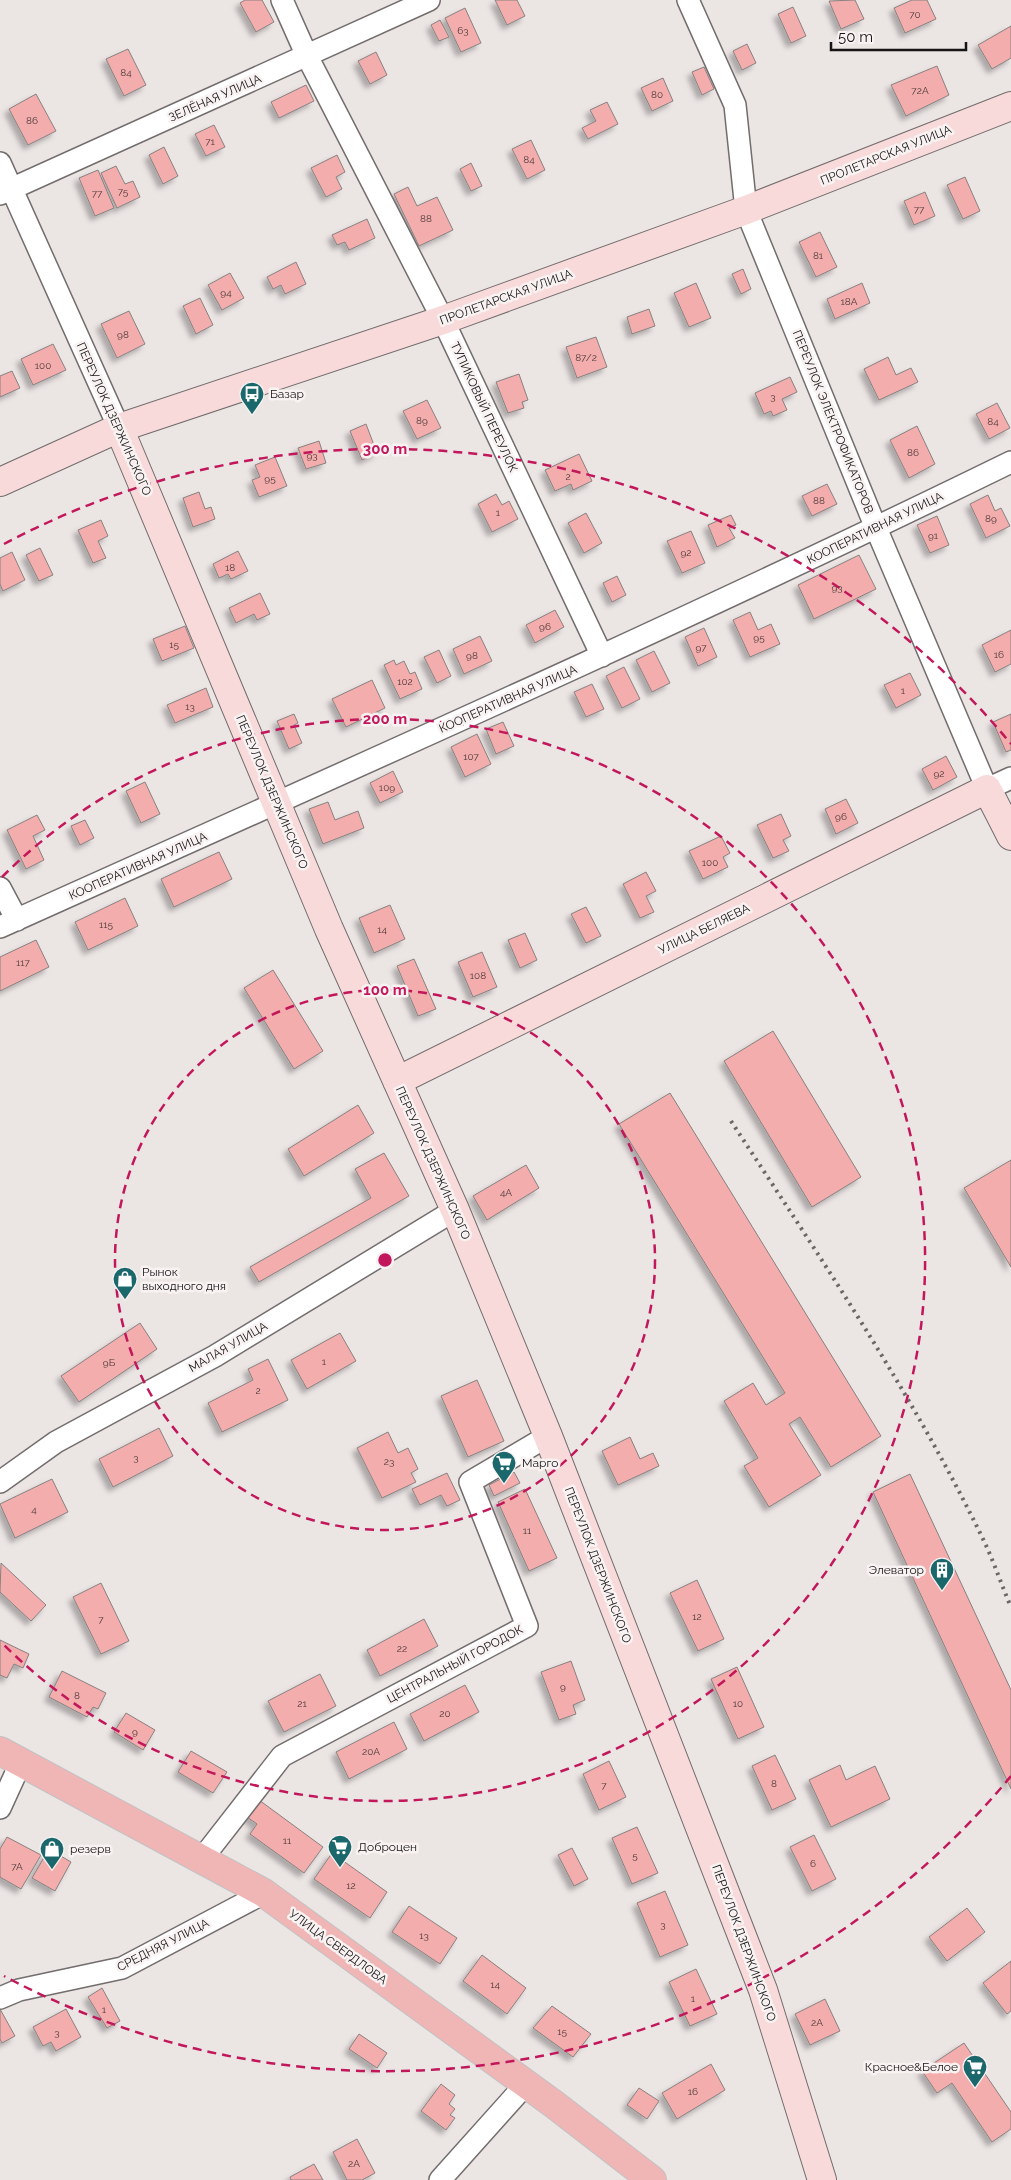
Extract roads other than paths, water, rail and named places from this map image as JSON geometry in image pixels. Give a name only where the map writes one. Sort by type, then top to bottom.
[{"type":"main road","name":"УЛИЦА СВЕРДЛОВА","points":[[10,1756],[264,1893],[526,2084],[652,2180]]},
{"type":"street","name":"ТУПИКОВЫЙ ПЕРЕУЛОК","points":[[282,0],[307,56],[443,320],[602,656]]},
{"type":"street","name":"ЗЕЛЁНАЯ УЛИЦА","points":[[6,192],[429,0]]},
{"type":"street","name":"ПЕРЕУЛОК ЭЛЕКТРОФИКАТОРОВ","points":[[688,0],[735,105],[746,210],[876,528],[999,783],[1011,836]]},
{"type":"street","name":"ПРОЛЕТАРСКАЯ УЛИЦА","points":[[0,482],[119,428],[443,320],[746,210],[1011,106]]},
{"type":"street","name":"ПЕРЕУЛОК ДЗЕРЖИНСКОГО","points":[[0,163],[6,192],[119,428],[277,804],[455,1210],[548,1436],[763,1990],[822,2180]]},
{"type":"street","name":"КООПЕРАТИВНАЯ УЛИЦА","points":[[8,924],[602,656],[876,528],[1011,462]]},
{"type":"street","name":"УЛИЦА БЕЛЯЕВА","points":[[397,1081],[999,783]]},
{"type":"street","points":[[0,888],[8,924]]},
{"type":"street","name":"МАЛАЯ УЛИЦА","points":[[0,1482],[56,1442],[215,1356],[455,1210]]},
{"type":"street","name":"ЦЕНТРАЛЬНЫЙ ГОРОДОК","points":[[201,1860],[282,1756],[527,1626],[470,1482],[548,1436]]},
{"type":"street","points":[[0,1808],[10,1756]]},
{"type":"street","name":"СРЕДНЯЯ УЛИЦА","points":[[0,1998],[19,1990],[122,1968],[264,1893]]},
{"type":"street","points":[[440,2180],[526,2084]]},
{"type":"railway","points":[[731,1121],[863,1325],[925,1429],[982,1537],[1011,1607]]},
{"type":"place","name":"Базар","points":[[252,415]]},
{"type":"place","name":"Рынок выходного дня","points":[[125,1300]]},
{"type":"place","name":"Марго","points":[[504,1484]]},
{"type":"place","name":"Элеватор","points":[[942,1591]]},
{"type":"place","name":"Доброцен","points":[[340,1868]]},
{"type":"place","name":"резерв","points":[[52,1870]]},
{"type":"place","name":"Красное&Белое","points":[[975,2088]]}]
